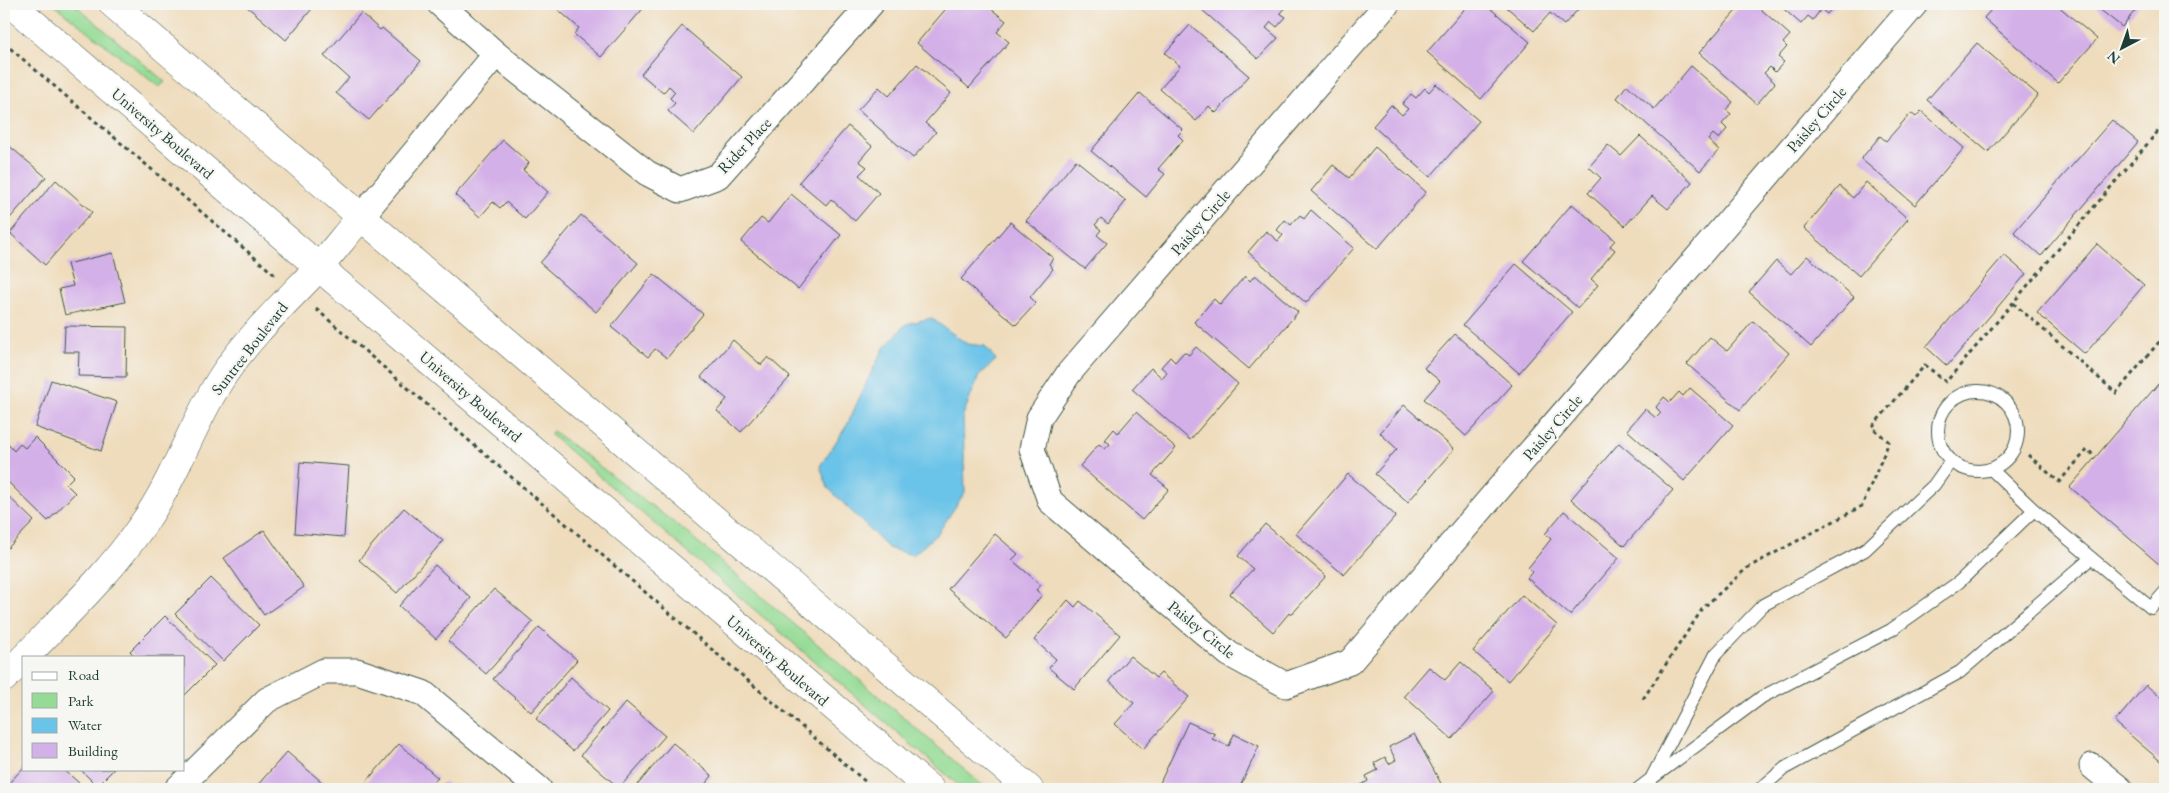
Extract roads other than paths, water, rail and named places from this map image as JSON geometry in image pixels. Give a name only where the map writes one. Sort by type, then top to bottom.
[{"type":"main road","name":"University Boulevard","points":[[11,4],[930,789]]},
{"type":"main road","points":[[113,4],[1029,789]]},
{"type":"main road","name":"Suntree Boulevard","points":[[25,656],[101,578],[142,526],[164,489],[202,410],[225,373],[290,295],[319,267],[361,217]]},
{"type":"main road","name":"Suntree Boulevard","points":[[4,678],[22,659]]},
{"type":"street","name":"Rider Place","points":[[440,4],[496,54],[647,173],[680,190],[718,176],[871,4]]},
{"type":"street","name":"Paisley Circle","points":[[1387,4],[1069,373],[1039,418],[1032,449],[1050,501],[1229,654],[1286,685],[1350,662],[1915,4]]},
{"type":"street","name":"Suntree Boulevard","points":[[361,217],[496,54]]},
{"type":"street","points":[[177,789],[267,700],[324,671],[357,671],[423,693],[539,789]]},
{"type":"street","points":[[2092,766],[2120,789]]},
{"type":"lane","points":[[1972,390],[1998,395],[2016,415],[2017,441],[2011,454],[2002,463],[1991,469],[1977,472],[1963,469],[1951,461],[1943,451],[1938,439],[1937,426],[1941,413],[1949,402],[1959,394],[1972,390]]},
{"type":"lane","points":[[1651,779],[1716,654],[1763,605],[1865,550],[1934,485],[1951,461]]},
{"type":"lane","points":[[1991,469],[2034,510],[2151,608],[2165,592]]},
{"type":"lane","points":[[1638,789],[1762,696],[1891,630],[1959,582],[2034,510]]},
{"type":"lane","points":[[1760,789],[1785,768],[1960,672],[2091,558]]},
{"type":"water","points":[[931,318],[967,344],[985,346],[996,360],[979,376],[963,415],[965,492],[938,533],[913,555],[888,548],[828,488],[820,466],[847,425],[884,348],[906,324]]}]
